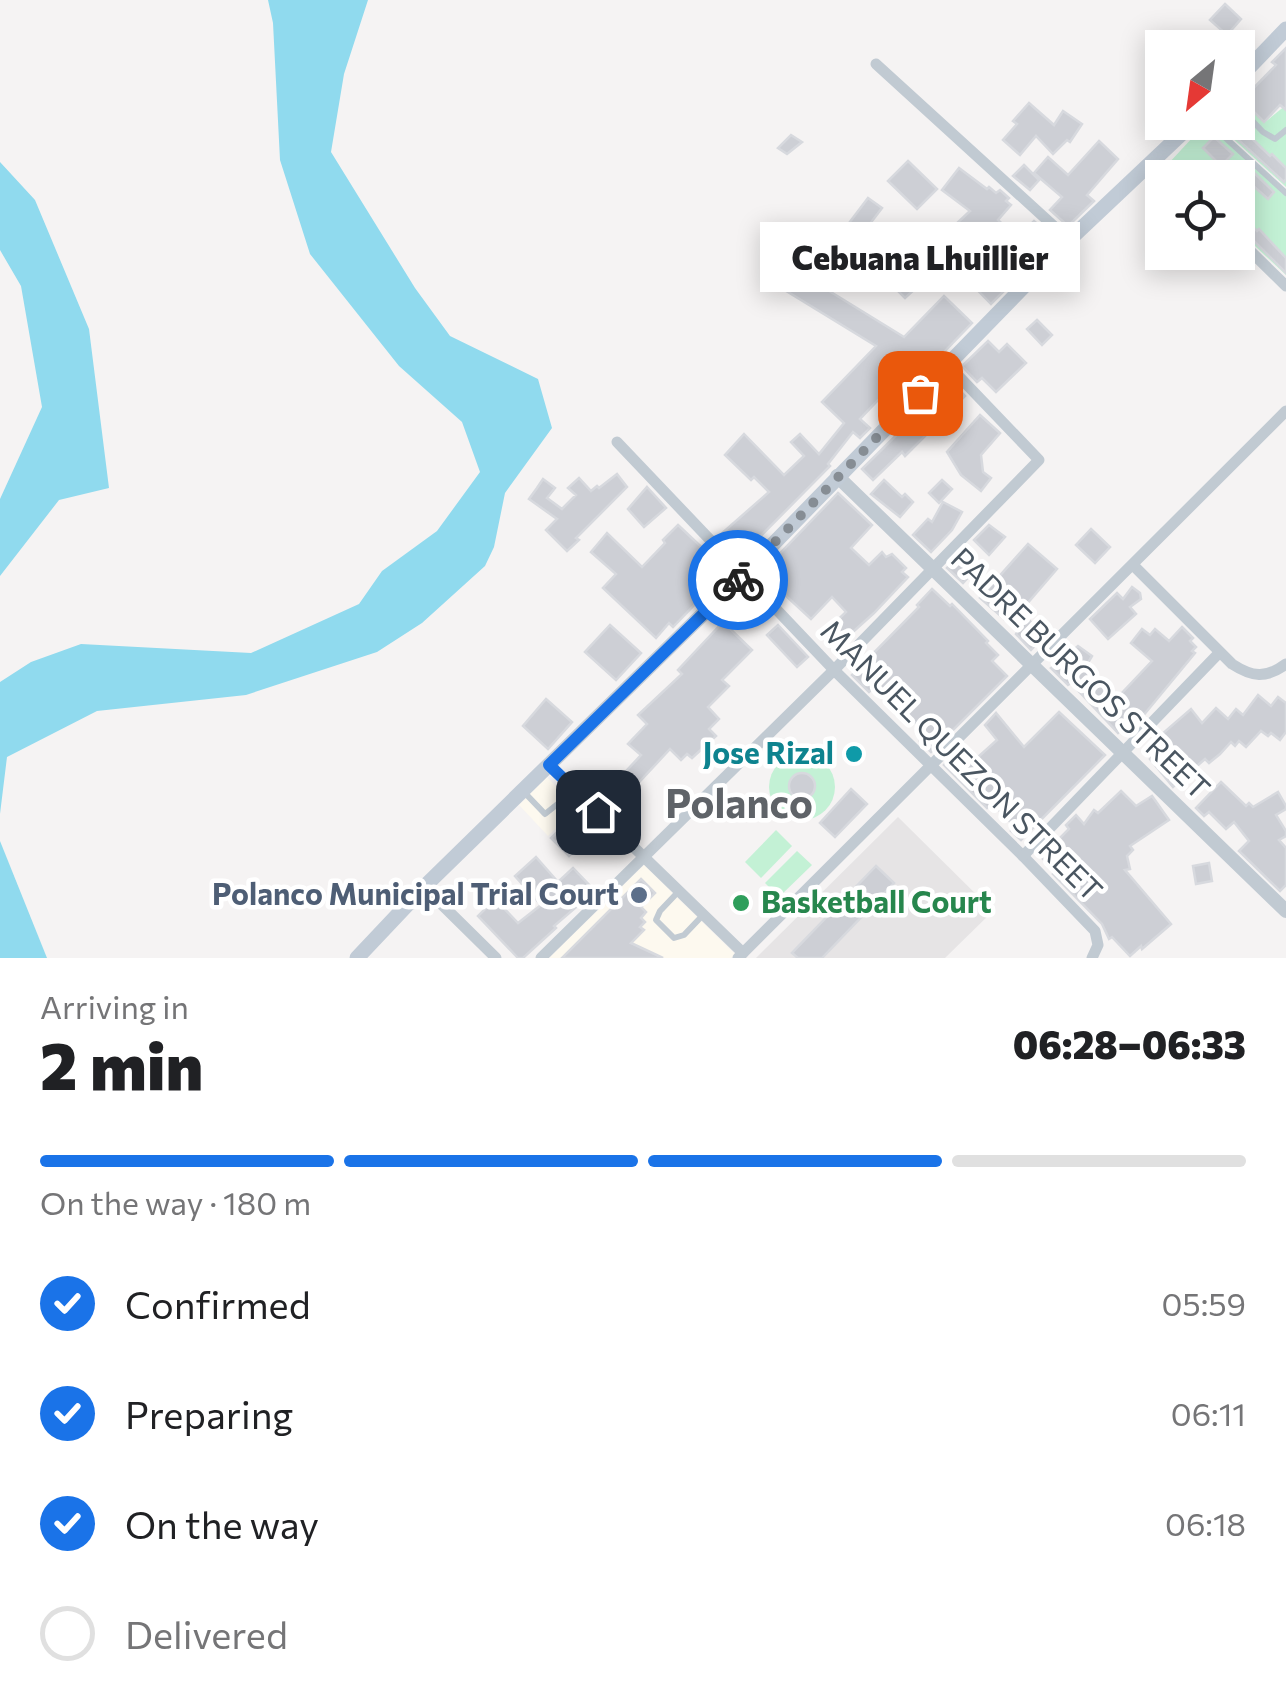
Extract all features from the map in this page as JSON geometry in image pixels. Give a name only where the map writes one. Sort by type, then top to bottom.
[{"type":"main road","points":[[1255,61],[1286,30]]},
{"type":"main road","points":[[1155,160],[1176,140]]},
{"type":"main road","points":[[357,958],[424,887],[743,575],[1069,240],[1145,169]]},
{"type":"street","points":[[876,64],[1069,240]]},
{"type":"street","points":[[1255,256],[1286,286]]},
{"type":"street","points":[[541,958],[834,670],[1039,460],[948,365]]},
{"type":"street","points":[[549,765],[741,956],[1286,411]]},
{"type":"street","name":"MANUEL QUEZON STREET","points":[[617,442],[834,670],[1095,931],[1096,952]]},
{"type":"street","name":"PADRE BURGOS STREET","points":[[837,476],[1286,910]]},
{"type":"street","points":[[1133,565],[1219,653],[1245,672],[1268,675],[1286,664]]},
{"type":"street","points":[[1023,856],[1219,653]]},
{"type":"street","points":[[424,887],[496,958]]},
{"type":"lane","points":[[1255,122],[1275,139],[1286,130]]},
{"type":"lane","points":[[1228,140],[1286,193]]},
{"type":"lane","points":[[523,791],[546,814],[575,790]]},
{"type":"lane","points":[[679,891],[656,920],[674,938],[684,935],[703,914]]},
{"type":"shaded area","points":[[547,777],[577,808],[548,836],[519,805]]},
{"type":"shaded area","points":[[898,817],[993,911],[945,958],[756,958]]},
{"type":"shaded area","points":[[644,865],[735,954],[731,958],[549,958]]},
{"type":"green space","points":[[1286,105],[1286,187],[1235,140],[1255,140],[1255,114],[1264,123]]},
{"type":"green space","points":[[1190,140],[1232,140],[1253,160],[1172,160]]},
{"type":"green space","points":[[1255,162],[1286,190],[1286,275],[1255,246]]},
{"type":"green space","points":[[802,754],[825,764],[835,787],[825,810],[802,820],[779,810],[769,787],[779,764]]},
{"type":"green space","points":[[776,830],[792,846],[761,878],[745,862]]},
{"type":"green space","points":[[797,851],[812,865],[779,897],[765,883]]},
{"type":"water","points":[[268,0],[368,0],[344,74],[331,152],[415,288],[450,336],[538,379],[552,428],[505,493],[494,547],[485,566],[422,623],[377,652],[246,695],[97,711],[7,757],[0,814],[0,682],[31,662],[81,644],[251,653],[359,604],[382,571],[437,531],[480,472],[462,422],[399,366],[310,254],[280,160],[273,23]]},
{"type":"water","points":[[0,162],[35,200],[89,329],[109,488],[59,500],[0,576],[0,499],[42,407],[21,286],[0,250]]},
{"type":"water","points":[[0,841],[47,958],[0,958]]},
{"type":"building","points":[[1225,4],[1241,19],[1231,30],[1221,30],[1210,20]]},
{"type":"building","points":[[1286,48],[1286,110],[1280,105],[1264,122],[1255,113],[1255,87],[1276,65],[1272,62]]},
{"type":"building","points":[[1029,103],[1054,125],[1063,111],[1082,124],[1070,142],[1067,140],[1053,154],[1036,136],[1020,155],[1003,140]]},
{"type":"building","points":[[791,135],[802,142],[787,154],[778,148]]},
{"type":"building","points":[[1211,140],[1217,140],[1233,154],[1227,160],[1215,160],[1203,148]]},
{"type":"building","points":[[1238,140],[1253,140],[1272,154],[1286,168],[1284,182]]},
{"type":"building","points":[[1099,141],[1118,159],[1087,195],[1094,201],[1068,226],[1050,210],[1062,197],[1034,173],[1048,157],[1068,175]]},
{"type":"building","points":[[908,161],[937,189],[917,209],[888,181]]},
{"type":"building","points":[[1024,165],[1039,180],[1030,190],[1013,176]]},
{"type":"building","points":[[959,168],[987,189],[996,193],[1000,190],[1009,198],[1006,201],[1011,205],[998,220],[1017,238],[1034,221],[1053,238],[1044,247],[1038,242],[1004,277],[1011,284],[991,304],[952,259],[972,242],[956,224],[970,211],[942,190]]},
{"type":"building","points":[[1255,174],[1274,192],[1268,199],[1255,188]]},
{"type":"building","points":[[868,198],[882,208],[859,238],[846,227]]},
{"type":"building","points":[[827,226],[847,249],[846,250],[820,236]]},
{"type":"building","points":[[1255,229],[1286,258],[1286,273],[1255,242]]},
{"type":"building","points":[[911,236],[929,253],[911,271],[893,254]]},
{"type":"building","points":[[787,265],[904,337],[944,296],[972,323],[916,381],[908,373],[886,398],[883,395],[860,419],[870,428],[860,438],[853,432],[830,466],[741,556],[721,534],[769,492],[725,455],[744,434],[784,475],[804,456],[791,442],[800,434],[819,454],[844,423],[822,402],[876,346],[775,284]]},
{"type":"building","points":[[903,275],[916,288],[905,298],[893,286]]},
{"type":"building","points":[[1037,320],[1052,335],[1042,345],[1027,329]]},
{"type":"building","points":[[988,341],[999,352],[1007,344],[1026,363],[996,392],[982,378],[977,382],[962,366]]},
{"type":"building","points":[[951,381],[965,396],[905,456],[902,452],[873,480],[862,469]]},
{"type":"building","points":[[980,415],[1000,433],[981,455],[983,472],[991,478],[981,491],[961,475],[947,452]]},
{"type":"building","points":[[617,474],[627,487],[567,551],[546,530],[557,519],[529,499],[543,479],[555,488],[547,498],[562,509],[576,495],[568,488],[579,478],[591,491]]},
{"type":"building","points":[[884,480],[913,502],[900,517],[871,494]]},
{"type":"building","points":[[942,480],[952,489],[939,503],[929,493]]},
{"type":"building","points":[[647,487],[666,508],[644,527],[628,509]]},
{"type":"building","points":[[838,493],[872,525],[851,548],[869,565],[882,552],[886,557],[892,554],[906,568],[902,572],[908,577],[835,648],[822,635],[846,612],[832,597],[811,619],[761,573]]},
{"type":"building","points":[[943,502],[962,512],[952,530],[931,552],[913,535],[928,519],[932,522]]},
{"type":"building","points":[[678,525],[727,571],[673,627],[669,623],[656,638],[603,588],[616,574],[591,552],[607,533],[642,567]]},
{"type":"building","points":[[989,525],[1005,537],[989,555],[974,540]]},
{"type":"building","points":[[1091,529],[1110,547],[1095,563],[1076,545]]},
{"type":"building","points":[[1028,544],[1057,569],[1020,612],[1045,635],[1031,650],[1016,634],[1018,631],[980,598]]},
{"type":"building","points":[[960,554],[976,569],[963,583],[947,568]]},
{"type":"building","points":[[1132,587],[1141,599],[1130,607],[1136,614],[1108,639],[1090,619],[1117,593],[1123,599]]},
{"type":"building","points":[[932,589],[988,641],[998,655],[992,661],[1007,676],[931,752],[920,741],[927,734],[877,684],[869,692],[852,675]]},
{"type":"building","points":[[723,622],[752,650],[722,680],[729,686],[708,707],[719,719],[709,729],[716,736],[692,758],[687,754],[681,760],[670,749],[629,793],[616,782],[641,755],[628,744],[647,724],[638,715],[682,674],[678,670]]},
{"type":"building","points":[[610,625],[641,653],[616,680],[585,652]]},
{"type":"building","points":[[778,625],[808,657],[797,667],[767,635]]},
{"type":"building","points":[[1182,627],[1193,638],[1190,641],[1196,647],[1192,651],[1195,653],[1142,717],[1138,714],[1118,733],[1071,683],[1068,685],[1051,668],[1078,646],[1092,656],[1086,666],[1118,697],[1152,661],[1131,643],[1142,629],[1150,635],[1155,629],[1169,641]]},
{"type":"building","points":[[1258,695],[1271,706],[1278,697],[1286,703],[1286,732],[1280,740],[1261,731],[1246,747],[1239,741],[1235,746],[1231,742],[1209,763],[1205,759],[1173,787],[1150,759],[1154,755],[1147,747],[1191,709],[1202,723],[1216,708],[1228,719],[1236,709],[1243,715]]},
{"type":"building","points":[[546,699],[572,722],[548,749],[523,726]]},
{"type":"building","points":[[1059,712],[1105,755],[1021,840],[1011,831],[1015,827],[992,803],[987,808],[944,765],[965,745],[977,758],[997,740],[985,725],[996,713],[1024,747]]},
{"type":"building","points":[[802,773],[812,776],[812,796],[802,799],[792,796],[789,786],[792,776]]},
{"type":"building","points":[[1221,782],[1246,806],[1249,803],[1253,807],[1278,792],[1286,806],[1276,815],[1286,831],[1286,836],[1279,840],[1286,848],[1286,885],[1280,891],[1239,851],[1249,841],[1234,822],[1226,829],[1209,812],[1204,816],[1196,808]]},
{"type":"building","points":[[851,789],[867,804],[835,837],[820,823]]},
{"type":"building","points":[[1121,791],[1136,806],[1152,796],[1169,820],[1130,846],[1130,869],[1125,870],[1171,924],[1130,956],[1112,937],[1109,939],[1102,924],[1041,857],[1069,829],[1066,825],[1076,815],[1084,824],[1094,810],[1098,813]]},
{"type":"building","points":[[578,812],[596,830],[569,856],[551,838]]},
{"type":"building","points":[[536,857],[558,882],[573,868],[595,891],[523,958],[518,958],[478,916],[495,899],[518,923],[541,905],[515,876]]},
{"type":"building","points":[[1209,863],[1212,881],[1196,884],[1193,866]]},
{"type":"building","points":[[876,866],[894,883],[822,958],[798,958],[792,953]]},
{"type":"building","points":[[641,879],[655,893],[641,907],[646,912],[640,927],[644,930],[631,943],[663,958],[562,958]]},
{"type":"way so far","points":[[738,580],[920,393]]},
{"type":"place","name":"Cebuana Lhuillier","points":[[920,393]]},
{"type":"place","name":"Jose Rizal","points":[[854,754]]},
{"type":"place","name":"Polanco Municipal Trial Court","points":[[639,895]]},
{"type":"place","name":"Basketball Court","points":[[741,903]]},
{"type":"district","name":"Polanco","points":[[739,804]]},
{"type":"route","points":[[598,812],[549,765],[738,580]]}]
